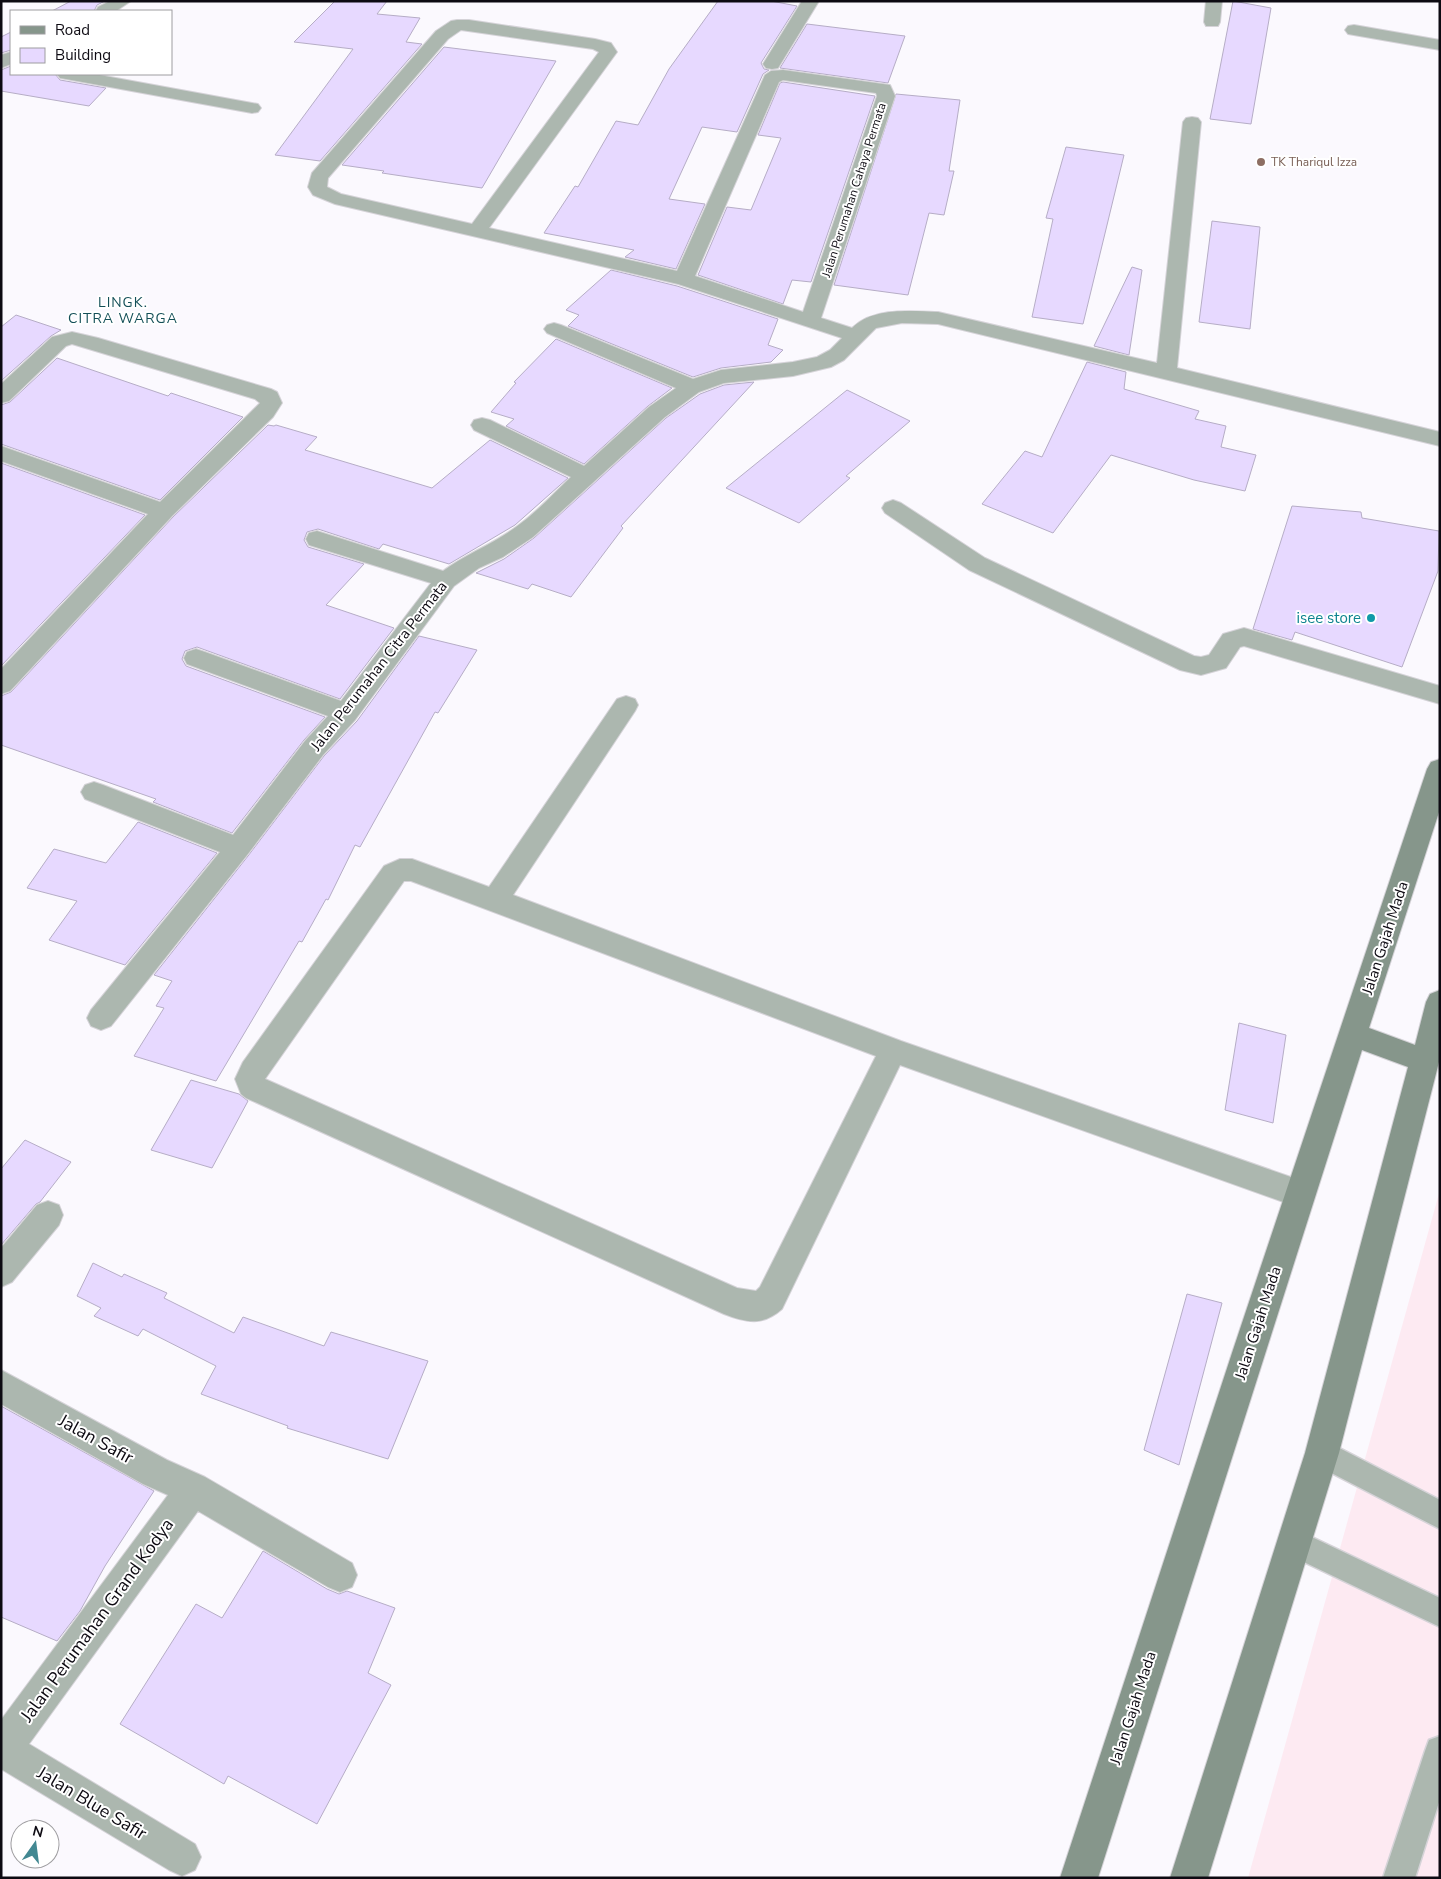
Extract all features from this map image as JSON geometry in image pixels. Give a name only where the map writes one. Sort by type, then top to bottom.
[{"type":"main road","name":"Jalan Gajah Mada","points":[[1079,1878],[1300,1194],[1440,769]]},
{"type":"main road","points":[[1189,1878],[1322,1454],[1423,1060],[1440,1002]]},
{"type":"main road","points":[[1353,1035],[1423,1060]]},
{"type":"street","points":[[106,10],[123,1]]},
{"type":"street","points":[[772,64],[811,1]]},
{"type":"street","points":[[1212,22],[1214,1]]},
{"type":"street","points":[[477,231],[607,55],[608,52],[605,46],[469,25],[452,27],[442,35],[319,176],[317,187],[320,191],[335,198],[477,231],[684,279],[854,336]]},
{"type":"street","points":[[1354,30],[1440,44]]},
{"type":"street","points":[[71,75],[252,108]]},
{"type":"street","name":"Jalan Perumahan Cahaya Permata","points":[[684,279],[771,79],[777,75],[783,75],[884,89],[886,96],[809,322]]},
{"type":"street","points":[[1166,373],[1192,122]]},
{"type":"street","name":"Jalan Perumahan Citra Permata","points":[[101,1018],[238,848],[314,748],[346,712],[446,580],[471,562],[495,551],[525,532],[657,412],[692,387],[721,377],[793,369],[824,362],[837,355],[869,323],[902,317],[938,318],[1440,439]]},
{"type":"street","points":[[554,329],[692,387]]},
{"type":"street","points":[[1,396],[59,341],[72,338],[91,342],[263,394],[269,397],[271,402],[269,408],[164,511],[1,686]]},
{"type":"street","points":[[482,425],[587,476]]},
{"type":"street","points":[[1,453],[164,511]]},
{"type":"street","points":[[893,508],[977,564],[1189,664],[1201,666],[1217,662],[1232,640],[1244,637],[1261,640],[1440,695]]},
{"type":"street","points":[[317,539],[446,580]]},
{"type":"street","points":[[196,658],[346,712]]},
{"type":"street","points":[[495,900],[626,705]]},
{"type":"street","points":[[94,792],[238,848]]},
{"type":"street","points":[[893,1050],[771,1298],[761,1307],[735,1303],[256,1089],[251,1085],[250,1079],[253,1071],[393,874],[400,870],[412,870],[893,1050],[1300,1194]]},
{"type":"street","points":[[1,1272],[48,1216]]},
{"type":"street","name":"Jalan Safir","points":[[1,1386],[155,1472],[193,1490],[340,1575]]},
{"type":"street","name":"Jalan Perumahan Grand Kodya","points":[[2,1749],[193,1490]]},
{"type":"street","name":"Jalan Blue Safir","points":[[2,1749],[182,1857]]},
{"type":"lane","points":[[1322,1454],[1440,1515]]},
{"type":"lane","points":[[1295,1543],[1440,1613]]},
{"type":"lane","points":[[1400,1878],[1440,1751]]},
{"type":"shaded area","points":[[1440,1190],[1440,1878],[1248,1878]]},
{"type":"building","points":[[71,1],[105,1],[97,5],[94,10],[54,10]]},
{"type":"building","points":[[335,1],[387,1],[377,14],[420,18],[406,42],[422,44],[320,161],[275,155],[353,49],[294,42]]},
{"type":"building","points":[[718,1],[771,1],[797,6],[761,63],[764,69],[769,70],[763,74],[737,132],[702,127],[669,199],[705,204],[676,269],[625,257],[634,250],[544,233],[575,186],[578,187],[616,121],[638,125],[669,69]]},
{"type":"building","points":[[1233,1],[1271,8],[1251,124],[1210,119]]},
{"type":"building","points":[[807,24],[905,36],[888,83],[780,68]]},
{"type":"building","points":[[10,32],[10,50],[1,53],[1,37]]},
{"type":"building","points":[[444,47],[556,61],[482,188],[342,165]]},
{"type":"building","points":[[10,66],[10,75],[56,75],[60,80],[106,88],[89,106],[1,91],[1,70]]},
{"type":"building","points":[[780,83],[875,96],[811,282],[792,280],[783,304],[698,275],[727,207],[751,210],[781,138],[758,135]]},
{"type":"building","points":[[896,94],[960,100],[949,171],[954,171],[944,215],[929,213],[908,295],[834,285]]},
{"type":"building","points":[[1066,147],[1124,155],[1083,324],[1032,317],[1053,219],[1046,218]]},
{"type":"building","points":[[1212,221],[1260,227],[1250,329],[1199,322]]},
{"type":"building","points":[[1132,267],[1142,270],[1129,355],[1094,346]]},
{"type":"building","points":[[611,270],[677,286],[778,319],[768,345],[783,350],[771,362],[721,368],[693,377],[568,326],[579,315],[566,310]]},
{"type":"building","points":[[16,315],[61,330],[51,336],[1,381],[1,327]]},
{"type":"building","points":[[556,339],[672,388],[648,406],[584,464],[506,426],[514,419],[491,412],[516,383],[514,382]]},
{"type":"building","points":[[57,358],[168,396],[171,393],[243,417],[160,500],[1,444],[1,405],[10,402]]},
{"type":"building","points":[[1087,362],[1126,372],[1124,389],[1199,411],[1195,419],[1226,426],[1221,447],[1256,455],[1245,491],[1194,480],[1111,455],[1053,533],[982,504],[1025,451],[1042,457]]},
{"type":"building","points":[[754,382],[621,526],[623,528],[571,597],[532,584],[528,589],[476,573],[504,559],[534,538],[666,418],[700,394],[724,385]]},
{"type":"building","points":[[847,390],[910,421],[846,476],[850,478],[799,523],[726,488]]},
{"type":"building","points":[[268,425],[276,425],[317,437],[305,450],[432,488],[490,440],[568,478],[515,525],[449,564],[383,544],[379,549],[318,529],[307,532],[304,540],[308,547],[364,564],[326,605],[394,628],[340,699],[197,647],[185,651],[182,659],[186,666],[325,717],[304,740],[232,833],[153,802],[156,799],[1,745],[1,696],[11,692],[173,517]]},
{"type":"building","points":[[1,463],[145,515],[1,666]]},
{"type":"building","points":[[1292,506],[1361,512],[1362,518],[1439,531],[1438,571],[1402,667],[1295,632],[1292,640],[1253,629]]},
{"type":"building","points":[[419,636],[477,650],[438,713],[435,712],[360,847],[355,845],[328,900],[326,899],[302,942],[299,941],[216,1081],[134,1056],[164,1008],[156,1006],[172,981],[154,975],[324,756],[357,721]]},
{"type":"building","points":[[138,822],[217,853],[125,965],[49,940],[77,901],[27,888],[54,849],[106,863]]},
{"type":"building","points":[[1239,1023],[1286,1035],[1273,1123],[1225,1110]]},
{"type":"building","points":[[191,1080],[239,1094],[248,1101],[212,1168],[151,1150]]},
{"type":"building","points":[[25,1140],[71,1162],[40,1202],[36,1204],[1,1245],[1,1169]]},
{"type":"building","points":[[93,1263],[122,1277],[124,1274],[167,1293],[164,1298],[234,1333],[243,1317],[324,1346],[331,1332],[428,1361],[388,1459],[287,1428],[288,1426],[201,1394],[216,1366],[143,1329],[138,1336],[94,1316],[101,1308],[77,1296]]},
{"type":"building","points":[[1187,1294],[1222,1303],[1179,1465],[1144,1450]]},
{"type":"building","points":[[1,1406],[154,1491],[105,1566],[80,1611],[57,1641],[1,1617]]},
{"type":"building","points":[[263,1551],[327,1589],[339,1594],[347,1591],[395,1608],[368,1673],[391,1685],[317,1824],[228,1776],[224,1784],[120,1724],[196,1604],[222,1618]]},
{"type":"place","name":"TK Thariqul Izza","points":[[1261,162]]},
{"type":"place","name":"isee store","points":[[1371,618]]},
{"type":"district","name":"LINGK. CITRA WARGA","points":[[123,310]]}]
